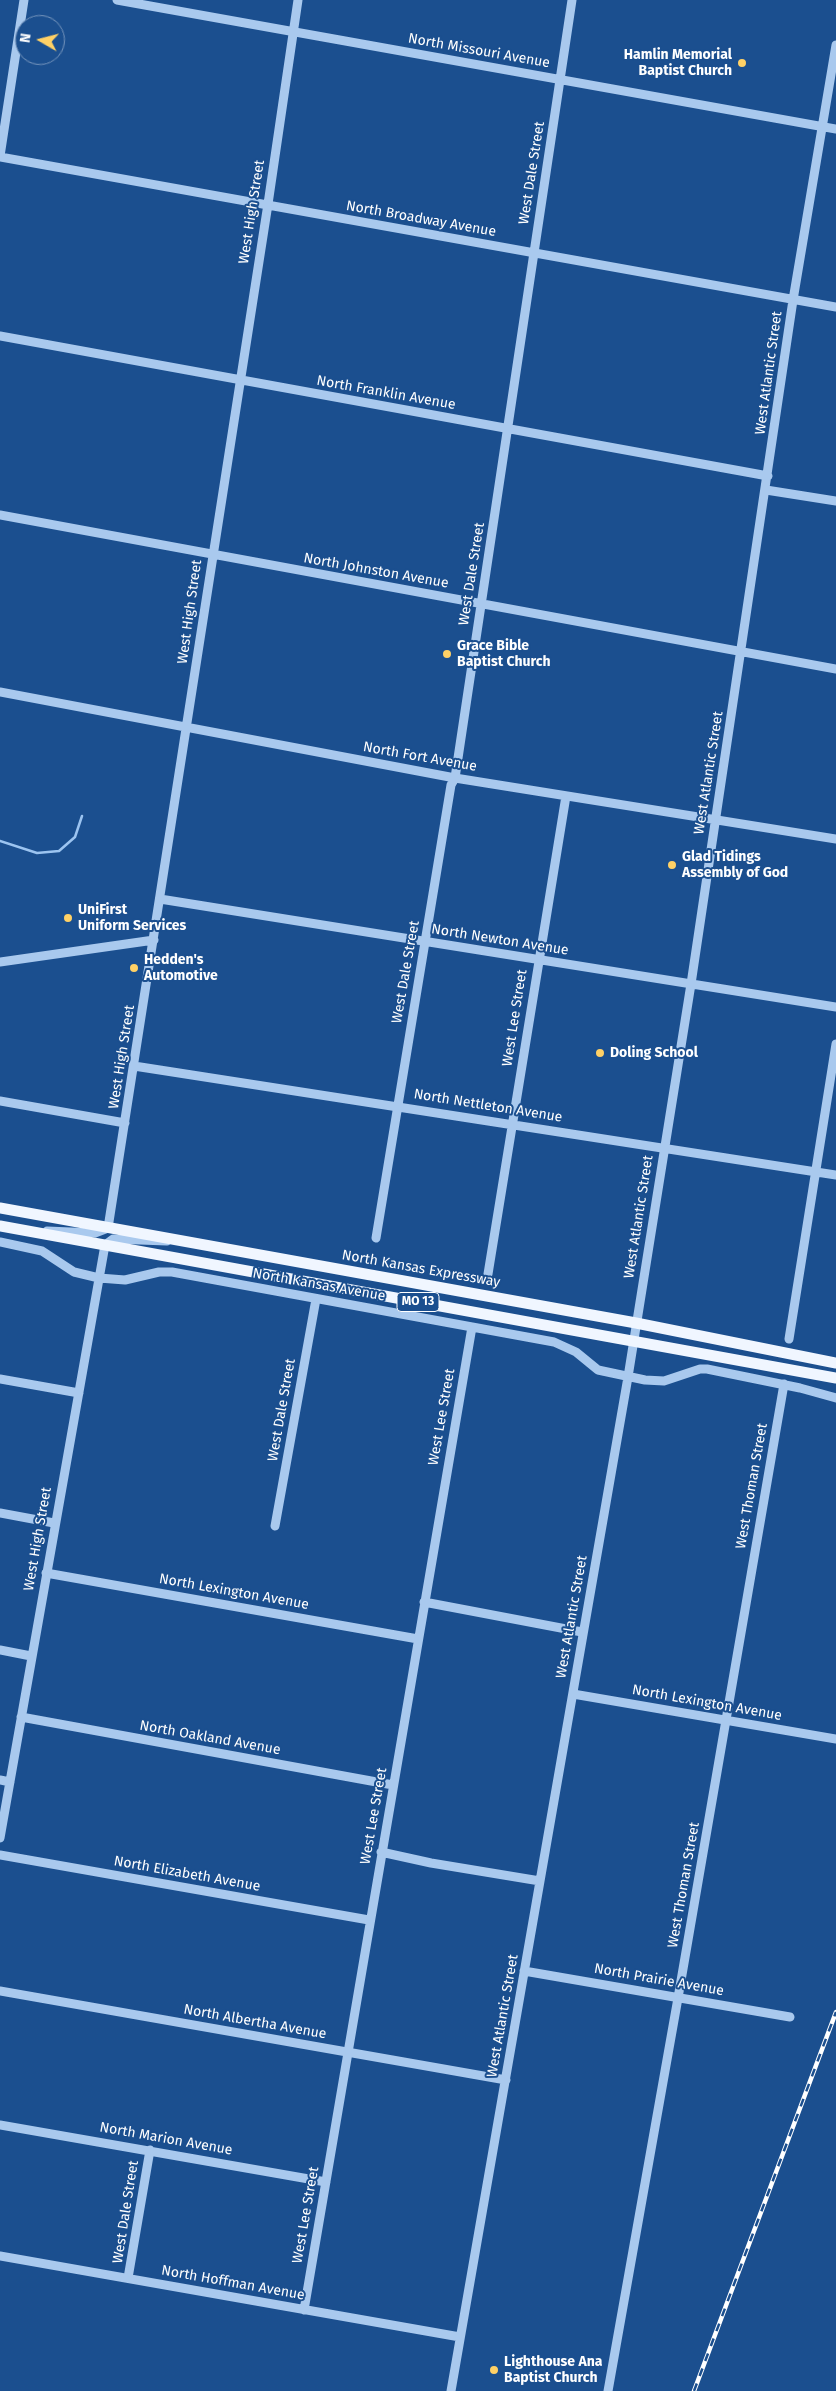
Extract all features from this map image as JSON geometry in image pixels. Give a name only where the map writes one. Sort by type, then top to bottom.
[{"type":"main road","name":"North Kansas Expressway","points":[[0,1208],[636,1323],[836,1363]]},
{"type":"main road","name":"MO 13","points":[[0,1226],[836,1378]]},
{"type":"street","points":[[0,157],[24,0]]},
{"type":"street","name":"North Missouri Avenue","points":[[117,0],[836,129]]},
{"type":"street","name":"West High Street","points":[[108,1228],[268,204],[298,0]]},
{"type":"street","name":"West Dale Street","points":[[376,1238],[451,785],[455,778],[572,0]]},
{"type":"street","name":"West Atlantic Street","points":[[452,2391],[573,1694],[582,1632],[628,1377],[691,984],[793,300],[836,45]]},
{"type":"street","name":"North Broadway Avenue","points":[[0,157],[836,307]]},
{"type":"street","name":"North Franklin Avenue","points":[[0,336],[768,476]]},
{"type":"street","points":[[766,490],[836,501]]},
{"type":"street","name":"North Johnston Avenue","points":[[0,516],[742,651],[751,655],[836,669]]},
{"type":"street","name":"North Fort Avenue","points":[[0,692],[455,778],[836,839]]},
{"type":"street","name":"West Lee Street","points":[[488,1274],[511,1123],[566,796]]},
{"type":"street","name":"North Newton Avenue","points":[[160,899],[836,1007]]},
{"type":"street","points":[[0,962],[154,940]]},
{"type":"street","points":[[789,1339],[836,1044]]},
{"type":"street","name":"North Nettleton Avenue","points":[[134,1066],[511,1123],[664,1149],[836,1175]]},
{"type":"street","points":[[0,1101],[125,1123]]},
{"type":"street","points":[[34,1232],[95,1233],[104,1232],[108,1228]]},
{"type":"street","points":[[104,1245],[113,1239],[153,1242],[178,1240]]},
{"type":"street","name":"North Kansas Avenue","points":[[0,1242],[42,1251],[74,1272],[99,1278],[125,1280],[159,1272],[172,1272],[554,1342],[576,1352],[598,1370],[628,1377],[664,1381],[700,1369],[707,1369],[784,1384],[836,1398]]},
{"type":"street","name":"West High Street","points":[[0,1838],[104,1245]]},
{"type":"street","name":"West Dale Street","points":[[275,1526],[316,1299]]},
{"type":"street","name":"West Lee Street","points":[[304,2310],[346,2053],[472,1327]]},
{"type":"street","points":[[0,1379],[79,1393]]},
{"type":"street","name":"West Thoman Street","points":[[608,2391],[784,1384]]},
{"type":"street","points":[[0,1513],[54,1523]]},
{"type":"street","name":"North Lexington Avenue","points":[[46,1573],[418,1639]]},
{"type":"street","points":[[424,1602],[582,1632]]},
{"type":"street","points":[[0,1650],[31,1656]]},
{"type":"street","name":"North Lexington Avenue","points":[[573,1694],[836,1739]]},
{"type":"street","name":"North Oakland Avenue","points":[[21,1717],[394,1785]]},
{"type":"street","points":[[0,1780],[10,1782]]},
{"type":"street","points":[[382,1852],[431,1863],[540,1880]]},
{"type":"street","name":"North Elizabeth Avenue","points":[[0,1855],[369,1920]]},
{"type":"street","name":"North Prairie Avenue","points":[[524,1971],[790,2017]]},
{"type":"street","name":"North Albertha Avenue","points":[[0,1991],[506,2080]]},
{"type":"street","name":"North Marion Avenue","points":[[0,2125],[326,2182]]},
{"type":"street","name":"West Dale Street","points":[[128,2278],[150,2150]]},
{"type":"street","name":"North Hoffman Avenue","points":[[0,2256],[460,2337]]},
{"type":"waterway","points":[[0,841],[37,853],[59,851],[75,837],[82,816]]},
{"type":"railway","points":[[694,2391],[836,2012]]},
{"type":"place","name":"Hamlin Memorial Baptist Church","points":[[742,63]]},
{"type":"place","name":"Grace Bible Baptist Church","points":[[447,654]]},
{"type":"place","name":"Glad Tidings Assembly of God","points":[[672,865]]},
{"type":"place","name":"UniFirst Uniform Services","points":[[68,918]]},
{"type":"place","name":"Hedden's Automotive","points":[[134,968]]},
{"type":"place","name":"Doling School","points":[[600,1053]]},
{"type":"place","name":"Lighthouse Ana Baptist Church","points":[[494,2370]]}]
